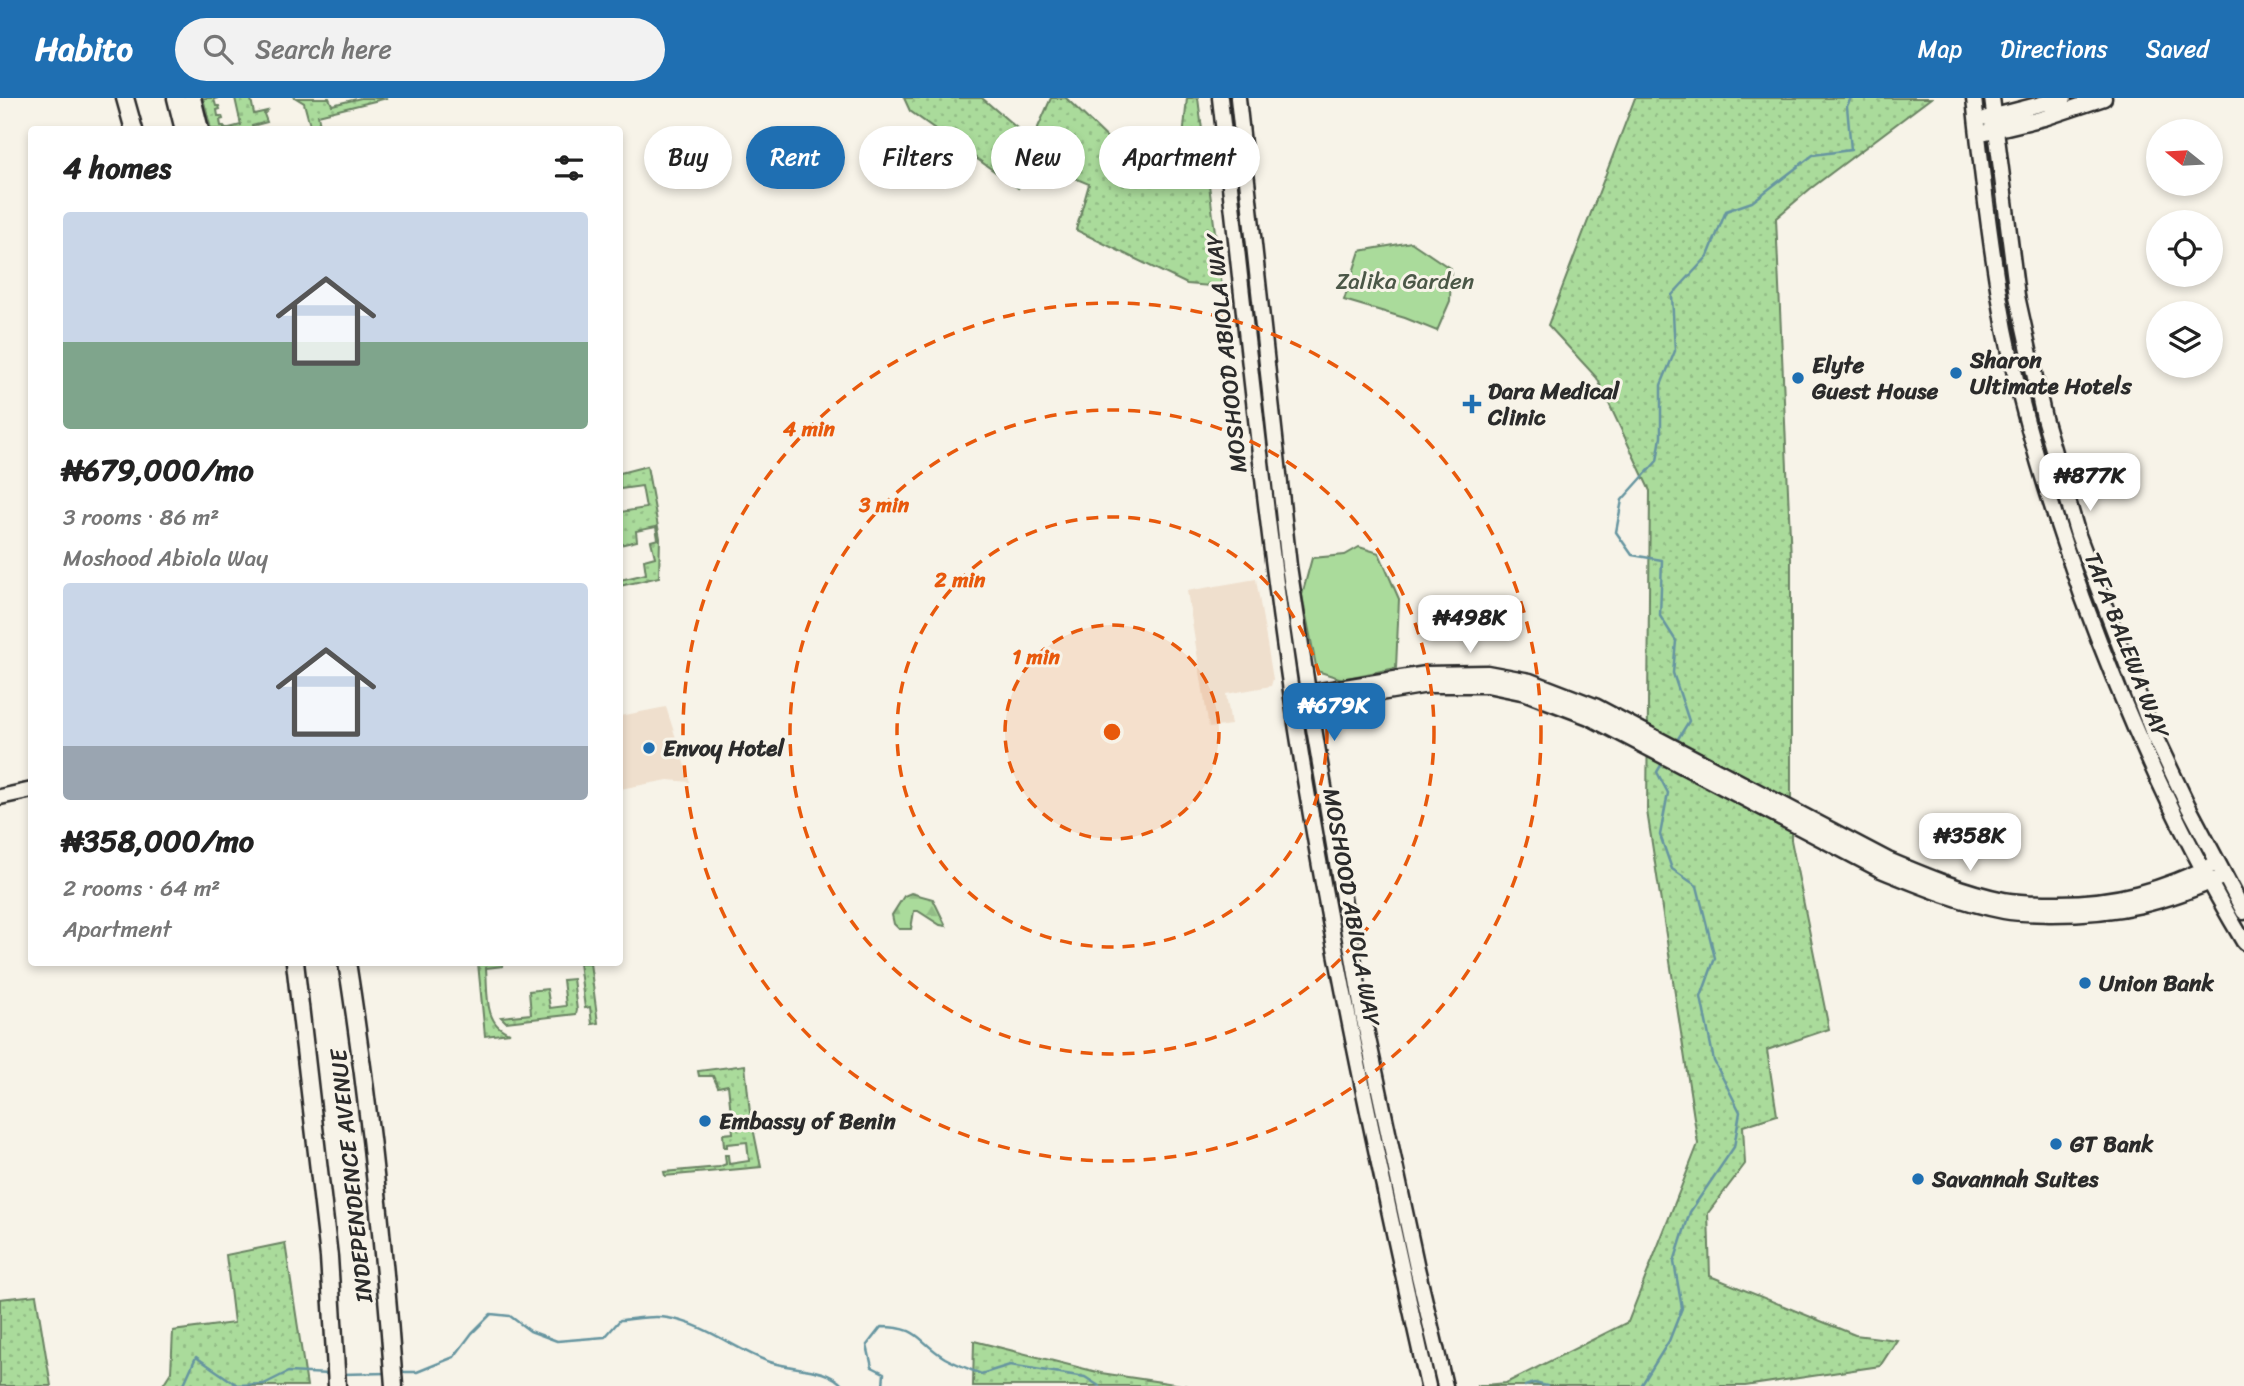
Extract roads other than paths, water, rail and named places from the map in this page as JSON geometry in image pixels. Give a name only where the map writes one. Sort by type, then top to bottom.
[{"type":"main road","points":[[176,98],[183,126]]},
{"type":"main road","points":[[192,98],[199,126]]},
{"type":"main road","name":"MOSHOOD ABIOLA WAY","points":[[1220,98],[1270,544],[1293,702],[1346,1010],[1428,1386]]},
{"type":"main road","name":"MOSHOOD ABIOLA WAY","points":[[1238,98],[1289,566],[1309,699],[1363,1015],[1445,1386]]},
{"type":"main road","name":"TAFA BALEWA WAY","points":[[1974,98],[2005,328],[2028,423],[2062,539],[2124,706],[2159,784],[2205,877],[2244,942]]},
{"type":"main road","name":"TAFA BALEWA WAY","points":[[1992,98],[2017,296],[2030,361],[2058,470],[2090,569],[2151,729],[2244,912]]},
{"type":"main road","points":[[1994,124],[2064,98]]},
{"type":"main road","points":[[1977,127],[2104,98]]},
{"type":"main road","points":[[128,102],[133,126]]},
{"type":"main road","points":[[1293,702],[1428,685],[1487,685],[1526,692],[1630,732],[1736,788],[1888,860],[1934,879],[2005,900],[2046,903],[2103,902],[2205,877],[2224,876]]},
{"type":"main road","points":[[0,797],[28,791]]},
{"type":"main road","points":[[2205,877],[2217,863]]},
{"type":"main road","name":"INDEPENDENCE AVENUE","points":[[295,966],[328,1257],[337,1386]]},
{"type":"main road","name":"INDEPENDENCE AVENUE","points":[[349,966],[384,1249],[394,1386]]},
{"type":"waterway","points":[[1676,742],[1689,721],[1673,673],[1676,641],[1660,616],[1662,560],[1632,555],[1616,532],[1622,500],[1657,461],[1661,437],[1661,385],[1675,351],[1672,295],[1708,256],[1726,211],[1752,202],[1813,155],[1851,150],[1847,106],[1851,98]]},
{"type":"waterway","points":[[1641,1386],[1669,1341],[1682,1308],[1674,1262],[1690,1212],[1734,1147],[1740,1112],[1714,1061],[1701,997],[1715,958],[1697,886],[1672,869],[1660,835],[1668,793],[1657,772],[1663,762]]},
{"type":"waterway","points":[[398,1372],[417,1372],[454,1357],[491,1314],[510,1316],[530,1331],[557,1341],[605,1337],[620,1320],[656,1317],[694,1325],[767,1361],[818,1372],[843,1386]]},
{"type":"waterway","points":[[883,1386],[884,1373],[872,1367],[867,1345],[881,1327],[911,1332],[945,1358],[981,1374],[1010,1365],[1085,1377],[1099,1386]]},
{"type":"waterway","points":[[183,1386],[196,1357],[237,1385],[264,1384],[288,1372],[329,1374]]},
{"type":"waterway","points":[[342,1374],[388,1373]]},
{"type":"waterway","points":[[1525,1386],[1534,1383],[1547,1386]]},
{"type":"place","name":"Sharon Ultimate Hotels","points":[[1956,373]]},
{"type":"place","name":"Elyte Guest House","points":[[1798,378]]},
{"type":"place","name":"Dara Medical Clinic","points":[[1472,404]]},
{"type":"place","name":"Envoy Hotel","points":[[649,748]]},
{"type":"place","name":"Union Bank","points":[[2085,983]]},
{"type":"place","name":"Embassy of Benin","points":[[705,1121]]},
{"type":"place","name":"GT Bank","points":[[2056,1144]]},
{"type":"place","name":"Savannah Suites","points":[[1918,1179]]},
{"type":"park label","name":"Zalika Garden","points":[[1405,281]]}]
